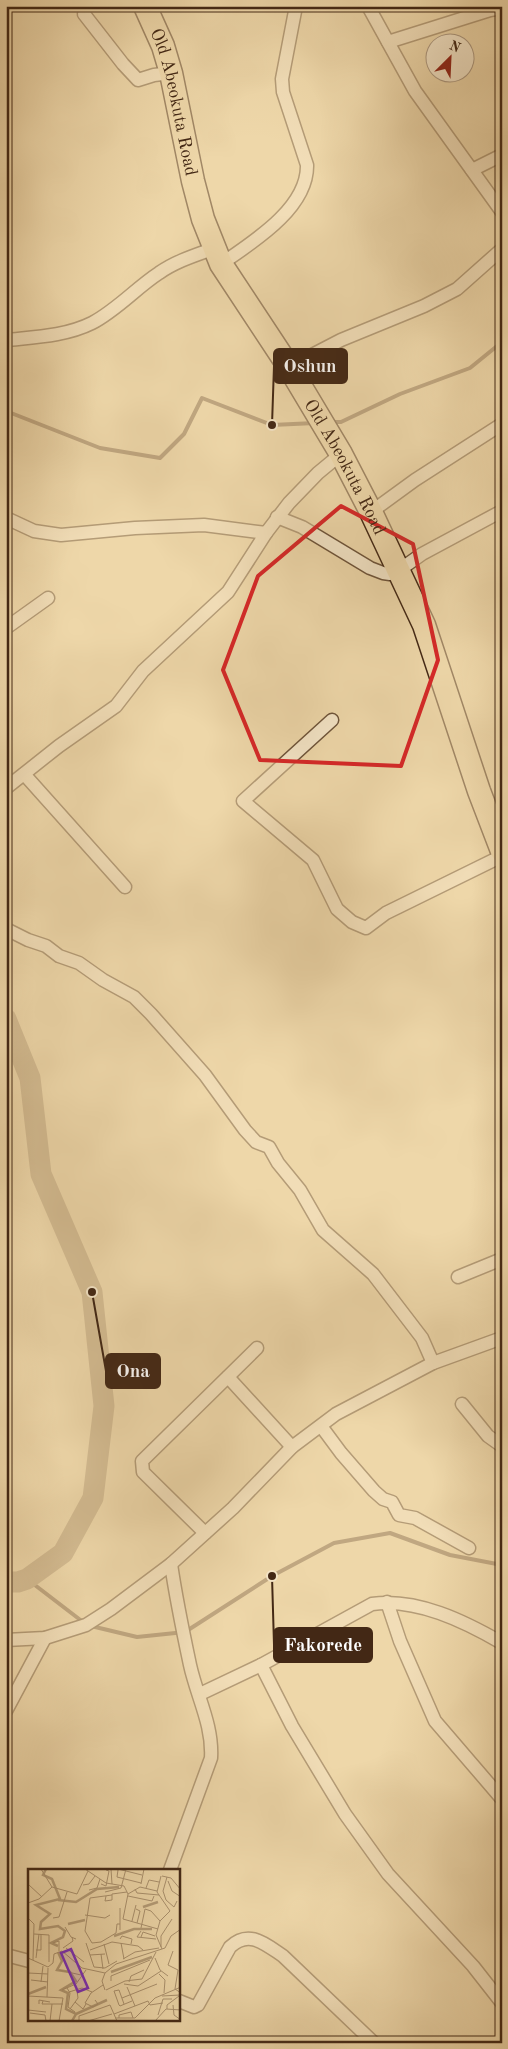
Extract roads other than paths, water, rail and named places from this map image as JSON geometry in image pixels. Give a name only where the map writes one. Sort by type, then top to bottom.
[{"type":"highway","name":"Old Abeokuta Road","points":[[145,6],[163,46],[172,73],[193,182],[203,219],[218,256],[289,367],[341,454],[371,512],[424,625],[479,791],[502,851]]},
{"type":"street","points":[[7,340],[56,334],[77,329],[93,322],[123,303],[159,273],[175,264],[218,256],[260,237],[292,205],[304,187],[307,177],[307,165],[283,92],[282,79],[296,6]]},
{"type":"street","points":[[368,6],[415,91],[502,212]]},
{"type":"street","points":[[388,42],[493,8]]},
{"type":"street","points":[[84,14],[138,80],[154,75],[172,73]]},
{"type":"street","points":[[472,170],[502,155]]},
{"type":"street","points":[[289,367],[341,340],[424,306],[457,289],[502,249]]},
{"type":"street","points":[[371,512],[415,480],[502,424]]},
{"type":"street","points":[[6,788],[59,746],[116,706],[143,671],[228,592],[277,517],[318,473],[341,454]]},
{"type":"street","points":[[277,517],[302,528],[370,568],[383,573],[398,571],[422,554],[502,511]]},
{"type":"street","points":[[6,518],[34,531],[61,535],[135,528],[204,525],[266,533]]},
{"type":"street","points":[[6,628],[48,598]]},
{"type":"street","points":[[332,720],[243,801],[313,860],[337,909],[352,922],[366,928],[386,913],[502,856]]},
{"type":"street","points":[[24,774],[125,887]]},
{"type":"street","points":[[6,929],[28,940],[46,946],[59,956],[79,963],[134,997],[195,1063],[245,1130],[256,1142],[269,1147],[278,1163],[300,1190],[323,1230],[373,1274],[422,1338],[433,1363]]},
{"type":"street","points":[[458,1277],[502,1259]]},
{"type":"street","points":[[6,1640],[45,1638],[86,1625],[111,1609],[171,1564],[233,1508],[292,1447],[336,1414],[433,1363],[502,1338]]},
{"type":"street","points":[[205,1533],[143,1472],[141,1467],[142,1461],[257,1348]]},
{"type":"street","points":[[228,1377],[292,1447]]},
{"type":"street","points":[[462,1404],[488,1436],[502,1446]]},
{"type":"street","points":[[321,1426],[341,1453],[374,1490],[383,1499],[392,1502],[399,1515],[414,1518],[470,1548]]},
{"type":"street","points":[[170,1869],[211,1758],[210,1734],[200,1694],[190,1667],[171,1564]]},
{"type":"street","points":[[200,1694],[261,1665],[372,1604],[387,1602],[436,1612],[475,1628],[502,1643]]},
{"type":"street","points":[[387,1602],[400,1641],[435,1722],[502,1799]]},
{"type":"street","points":[[6,1711],[45,1638]]},
{"type":"street","points":[[261,1665],[292,1726],[345,1814],[388,1874],[473,1966],[502,2003]]},
{"type":"street","points":[[180,2001],[194,2007],[198,2005],[230,1947],[236,1941],[254,1939],[267,1945],[282,1956],[374,2043]]},
{"type":"street","points":[[6,1954],[28,1961]]},
{"type":"waterway","points":[[332,422],[341,422],[400,394],[470,368],[502,342]]},
{"type":"waterway","points":[[6,411],[100,448],[160,458],[184,434],[202,398],[272,425],[315,423]]},
{"type":"waterway","points":[[6,1019],[30,1078],[41,1174],[92,1292],[104,1406],[93,1498],[63,1553],[27,1579],[18,1582],[6,1582]]},
{"type":"waterway","points":[[91,1626],[137,1637],[185,1632],[272,1576],[334,1543],[390,1533],[450,1555],[502,1565]]},
{"type":"waterway","points":[[27,1579],[83,1622]]},
{"type":"place","name":"Oshun","points":[[272,425]]},
{"type":"place","name":"Ona","points":[[92,1292]]},
{"type":"place","name":"Fakorede","points":[[272,1576]]}]
